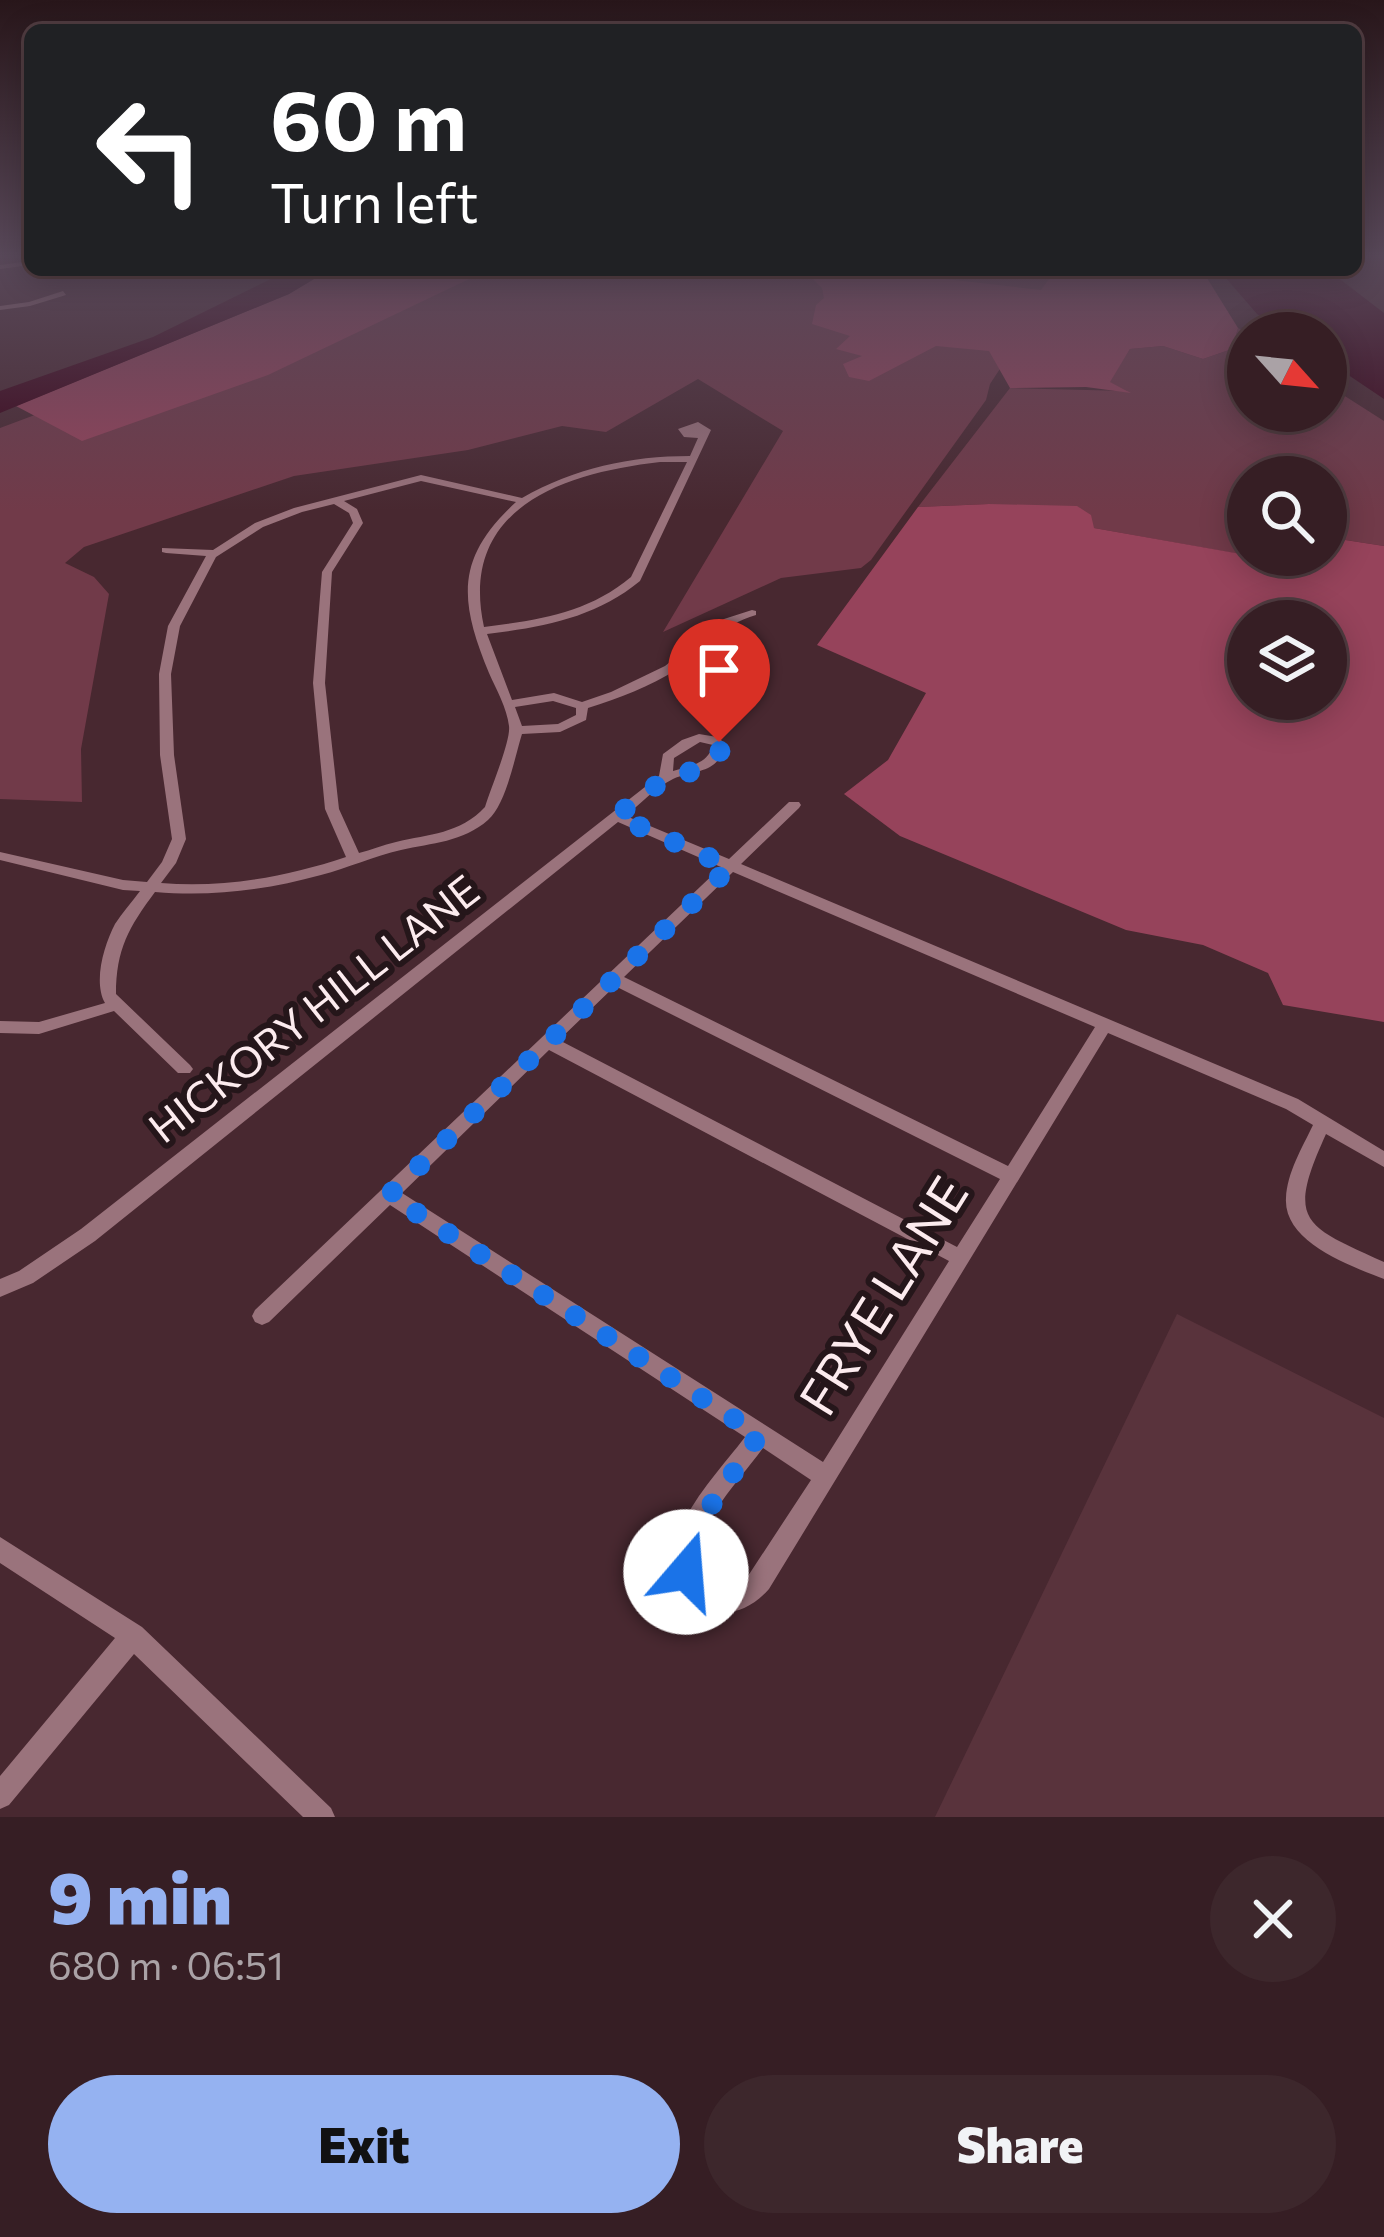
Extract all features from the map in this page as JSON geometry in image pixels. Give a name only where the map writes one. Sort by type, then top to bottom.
[{"type":"street","points":[[480,631],[569,617],[623,591],[636,579],[703,436]]},
{"type":"street","points":[[0,856],[149,887],[196,891],[249,886],[446,838],[482,818],[491,808],[517,730],[480,631],[473,571],[486,541],[524,501],[611,462],[643,457],[692,459]]},
{"type":"street","points":[[184,1069],[107,996],[107,970],[122,926],[169,863],[179,839],[167,755],[168,658],[174,626],[214,553],[259,525],[421,478],[524,501]]},
{"type":"street","points":[[335,500],[353,511],[358,524],[327,572],[319,682],[332,809],[354,859]]},
{"type":"street","points":[[166,550],[214,553]]},
{"type":"street","points":[[509,704],[554,697],[582,706],[646,682],[685,657],[729,616],[752,613]]},
{"type":"street","points":[[517,730],[573,724],[582,716],[582,706]]},
{"type":"street","name":"HICKORY HILL LANE","points":[[0,1288],[88,1235],[666,778]]},
{"type":"street","points":[[262,1316],[794,805]]},
{"type":"street","points":[[616,816],[1323,1122],[1384,1160]]},
{"type":"street","points":[[614,979],[1010,1176]]},
{"type":"street","points":[[0,1027],[39,1028],[116,1005]]},
{"type":"street","name":"FRYE LANE","points":[[759,1435],[685,1550],[686,1572],[697,1589],[718,1601],[734,1602],[754,1590],[1104,1026]]},
{"type":"street","points":[[548,1042],[959,1257]]},
{"type":"street","points":[[1323,1122],[1292,1187],[1294,1212],[1302,1228],[1322,1243],[1384,1271]]},
{"type":"street","points":[[389,1195],[826,1477]]},
{"type":"street","points":[[0,1549],[133,1636],[322,1817]]},
{"type":"street","points":[[0,1796],[133,1636]]},
{"type":"shaded area","points":[[142,341],[175,341],[0,413],[0,391]]},
{"type":"shaded area","points":[[175,341],[340,341],[268,375],[82,441],[16,406]]},
{"type":"shaded area","points":[[210,341],[1018,341],[990,384],[986,400],[871,560],[861,568],[781,578],[663,632],[783,431],[698,379],[606,432],[562,426],[468,450],[294,476],[84,547],[65,563],[94,577],[109,594],[81,749],[82,802],[0,799],[0,428],[115,385]]},
{"type":"shaded area","points":[[845,341],[1227,341],[1227,351],[1203,359],[1163,346],[1130,349],[1110,382],[1131,393],[1086,387],[1010,388],[989,351],[936,346],[869,381],[849,377],[843,364],[862,356],[836,349]]},
{"type":"shaded area","points":[[1347,341],[1384,341],[1384,399],[1347,374]]},
{"type":"shaded area","points":[[1163,346],[1203,359],[1227,351],[1227,432],[1347,432],[1347,397],[1384,421],[1384,546],[1347,540],[1347,456],[1227,456],[1227,552],[989,504],[918,507],[1010,388],[1127,391],[1109,382],[1130,349]]},
{"type":"shaded area","points":[[1077,506],[1091,515],[1094,528],[1227,551],[1227,576],[1347,576],[1347,540],[1384,546],[1384,1022],[1283,1005],[1268,973],[1203,945],[1126,930],[900,836],[844,794],[888,760],[926,693],[817,645],[918,507]]},
{"type":"shaded area","points":[[1177,1314],[1384,1418],[1384,1817],[935,1817]]},
{"type":"route","points":[[686,1572],[685,1550],[693,1532],[759,1435],[389,1195],[730,867],[616,816],[666,778],[698,770],[720,752],[719,742]]}]
